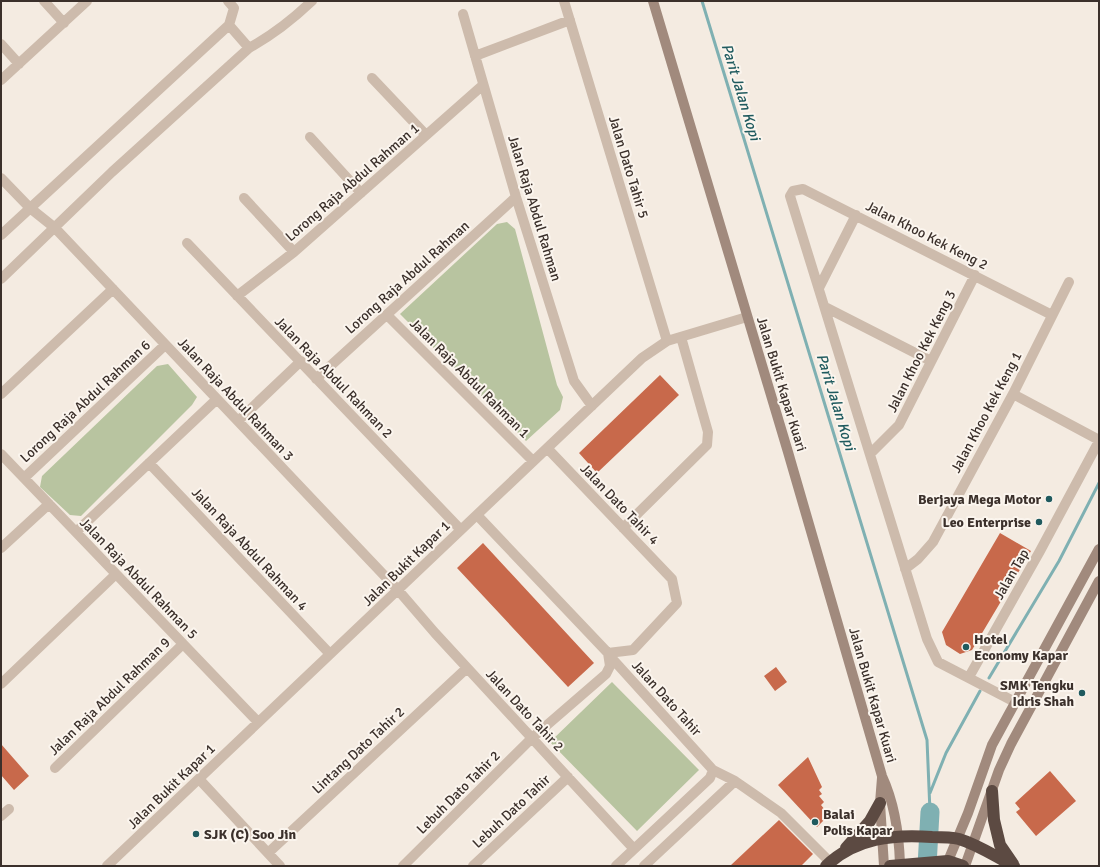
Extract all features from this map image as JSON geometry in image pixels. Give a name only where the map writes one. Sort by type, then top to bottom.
[{"type":"highway","points":[[992,791],[994,820],[1000,845],[1014,866]]},
{"type":"highway","points":[[828,864],[843,852],[870,821],[880,803]]},
{"type":"highway","points":[[843,852],[884,837],[902,835],[952,838],[974,844],[1014,866]]},
{"type":"highway","points":[[898,864],[946,861],[964,866]]},
{"type":"street","points":[[44,1],[64,22]]},
{"type":"street","points":[[1,80],[87,1]]},
{"type":"street","points":[[1,235],[229,25],[234,8],[228,1]]},
{"type":"street","points":[[1,279],[112,172],[249,48],[270,36],[291,21],[312,1]]},
{"type":"street","points":[[565,4],[575,1]]},
{"type":"street","name":"Jalan Bukit Kapar Kuari","points":[[652,1],[882,776],[902,835],[898,864]]},
{"type":"street","name":"Jalan Dato Tahir 5","points":[[565,4],[668,341]]},
{"type":"street","name":"Jalan Raja Abdul Rahman","points":[[463,14],[516,197],[574,380],[592,406]]},
{"type":"street","points":[[475,56],[570,20]]},
{"type":"street","points":[[229,25],[249,48]]},
{"type":"street","points":[[1,44],[19,64]]},
{"type":"street","points":[[372,78],[426,135]]},
{"type":"street","name":"Lorong Raja Abdul Rahman 1","points":[[237,296],[294,252],[483,85]]},
{"type":"street","points":[[310,137],[361,193]]},
{"type":"street","name":"Jalan Raja Abdul Rahman 3","points":[[1,178],[30,208],[55,228],[398,590]]},
{"type":"street","name":"Jalan Khoo Kek Keng 2","points":[[819,288],[790,196],[793,192],[802,189],[1052,315]]},
{"type":"street","name":"Lorong Raja Abdul Rahman","points":[[316,379],[516,197]]},
{"type":"street","points":[[244,198],[294,252]]},
{"type":"street","points":[[856,215],[819,288],[927,639],[938,662],[1015,702]]},
{"type":"street","name":"Jalan Raja Abdul Rahman 2","points":[[187,243],[461,530]]},
{"type":"street","name":"Jalan Khoo Kek Keng 3","points":[[870,454],[899,425],[975,275]]},
{"type":"street","name":"Jalan Khoo Kek Keng 1","points":[[905,569],[918,559],[932,542],[1012,394],[1069,282]]},
{"type":"street","points":[[1,394],[113,289]]},
{"type":"street","points":[[825,307],[931,361]]},
{"type":"street","name":"Jalan Raja Abdul Rahman 1","points":[[387,315],[533,462]]},
{"type":"street","name":"Jalan Bukit Kapar 1","points":[[107,866],[642,358],[668,341],[747,317]]},
{"type":"street","points":[[623,528],[707,446],[708,432],[681,337]]},
{"type":"street","name":"Lorong Raja Abdul Rahman 6","points":[[24,478],[165,345]]},
{"type":"street","points":[[238,421],[301,361]]},
{"type":"street","points":[[1012,394],[1099,440]]},
{"type":"street","points":[[76,532],[217,399]]},
{"type":"street","name":"Jalan Tap","points":[[969,677],[1040,551],[1099,440]]},
{"type":"street","name":"Jalan Dato Tahir 4","points":[[547,448],[672,579],[676,603],[633,650],[608,653]]},
{"type":"street","name":"Jalan Raja Abdul Rahman 5","points":[[1,454],[258,722]]},
{"type":"street","name":"Jalan Raja Abdul Rahman 4","points":[[149,463],[330,654]]},
{"type":"street","points":[[1,548],[49,504]]},
{"type":"street","name":"Jalan Dato Tahir","points":[[477,515],[608,653],[713,770]]},
{"type":"street","points":[[946,861],[952,838],[992,745],[1099,549]]},
{"type":"street","points":[[1,684],[116,574]]},
{"type":"street","points":[[964,866],[974,844],[992,791],[1011,744],[1099,582]]},
{"type":"street","name":"Jalan Dato Tahir 2","points":[[398,590],[467,668],[634,849]]},
{"type":"street","name":"Jalan Raja Abdul Rahman 9","points":[[55,768],[183,644]]},
{"type":"street","name":"Lebuh Dato Tahir 2","points":[[403,866],[532,738],[606,674],[610,666],[608,653]]},
{"type":"street","name":"Lintang Dato Tahir 2","points":[[268,853],[467,668]]},
{"type":"street","points":[[616,866],[710,778],[713,770],[735,781],[781,813],[828,864]]},
{"type":"street","name":"Jalan Bukit Kapar Kuari","points":[[882,776],[880,803],[884,837],[884,866]]},
{"type":"street","name":"Lebuh Dato Tahir","points":[[474,866],[568,777]]},
{"type":"street","points":[[199,779],[280,866]]},
{"type":"street","points":[[644,866],[735,781]]},
{"type":"street","points":[[1,816],[9,809]]},
{"type":"green space","points":[[507,222],[515,229],[557,385],[563,397],[560,410],[526,441],[400,314],[497,224]]},
{"type":"green space","points":[[168,364],[197,397],[192,405],[81,516],[70,515],[40,487],[42,476],[157,366]]},
{"type":"green space","points":[[612,682],[699,770],[637,831],[550,742]]},
{"type":"building","points":[[660,375],[679,395],[597,473],[579,453]]},
{"type":"building","points":[[1000,533],[1031,551],[972,650],[960,654],[946,645],[942,632]]},
{"type":"building","points":[[483,543],[594,663],[568,687],[457,568]]},
{"type":"building","points":[[776,667],[787,682],[775,691],[764,676]]},
{"type":"building","points":[[1,744],[29,776],[14,790],[1,775]]},
{"type":"building","points":[[808,757],[822,787],[819,790],[822,794],[819,796],[824,802],[821,805],[829,815],[817,827],[778,785]]},
{"type":"building","points":[[1050,771],[1076,801],[1036,836],[1016,812],[1020,809],[1015,803]]},
{"type":"building","points":[[779,820],[813,854],[801,866],[730,866]]},
{"type":"waterway","name":"Parit Jalan Kopi","points":[[702,1],[927,740],[930,812]]},
{"type":"waterway","points":[[989,678],[1059,561],[1099,483]]},
{"type":"waterway","points":[[930,793],[946,753],[980,691]]},
{"type":"waterway","points":[[927,866],[930,812]]},
{"type":"place","name":"Berjaya Mega Motor","points":[[1049,499]]},
{"type":"place","name":"Leo Enterprise","points":[[1039,522]]},
{"type":"place","name":"Hotel Economy Kapar","points":[[966,647]]},
{"type":"place","name":"SMK Tengku Idris Shah","points":[[1082,693]]},
{"type":"place","name":"Balai Polis Kapar","points":[[815,822]]},
{"type":"place","name":"SJK (C) Soo Jin","points":[[196,834]]}]
